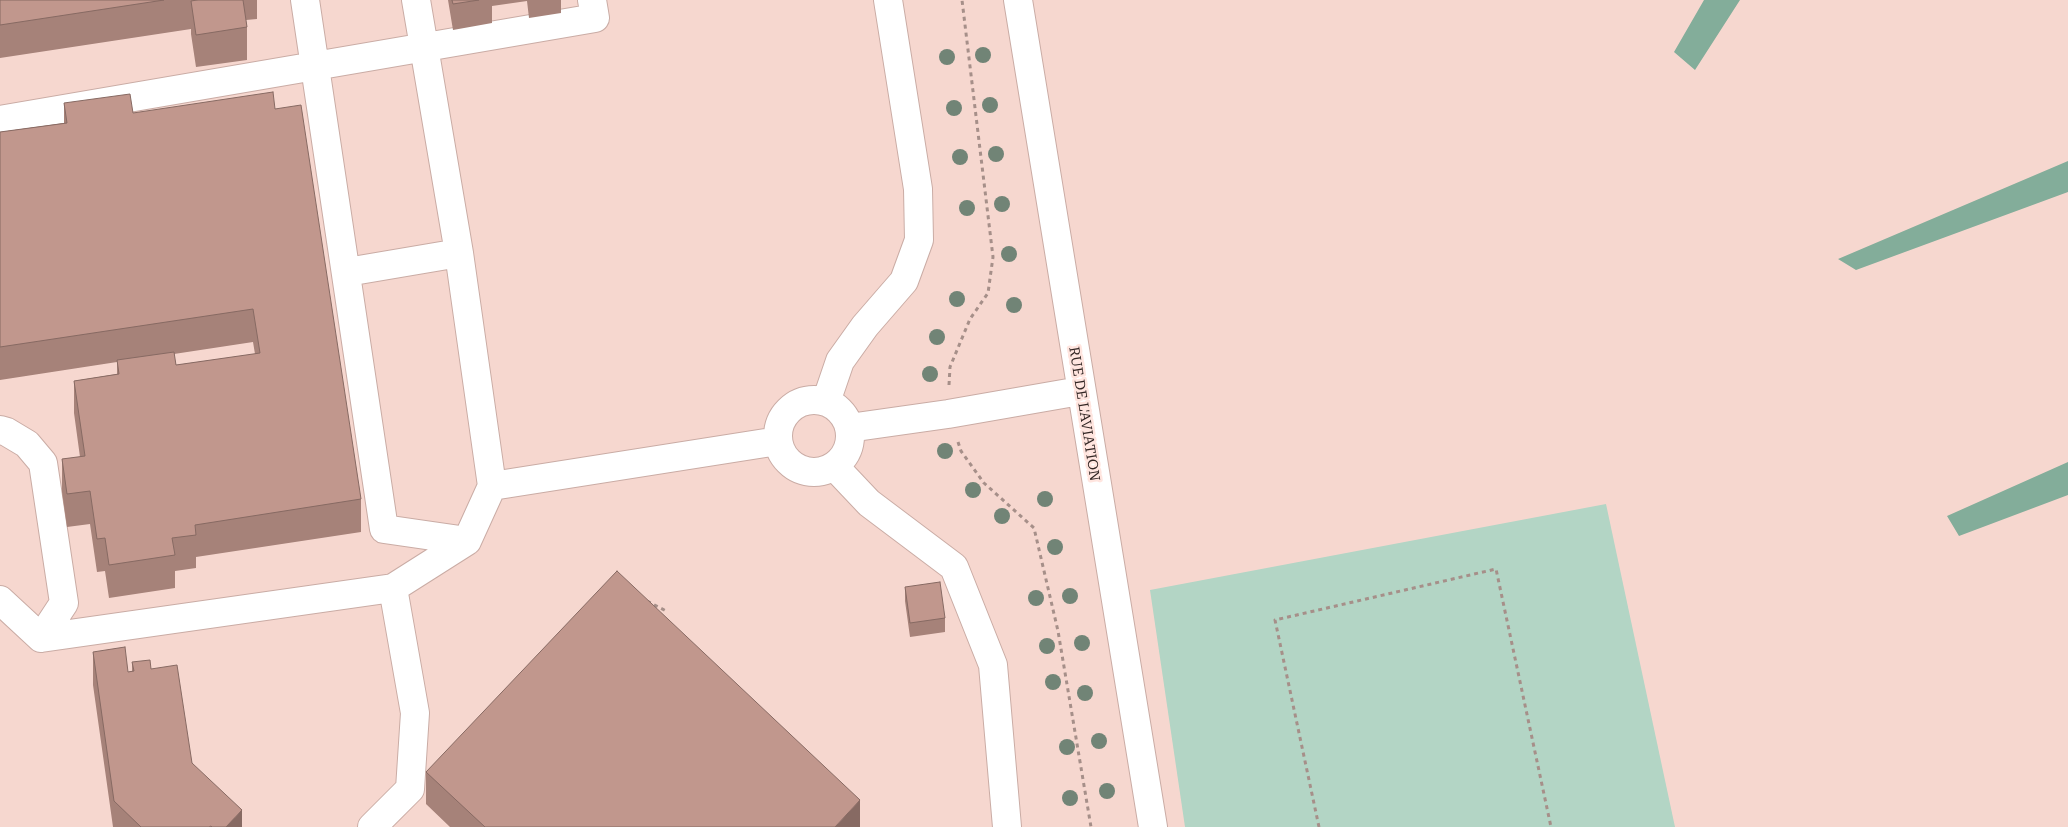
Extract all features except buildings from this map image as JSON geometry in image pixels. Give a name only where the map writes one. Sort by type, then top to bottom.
[{"type":"street","points":[[305,0],[384,529],[467,541]]},
{"type":"street","points":[[41,638],[393,588],[467,541],[492,486],[459,253],[416,0]]},
{"type":"street","points":[[0,120],[595,18],[592,0]]},
{"type":"street","points":[[826,402],[840,361],[865,326],[904,281],[919,240],[918,189],[888,0]]},
{"type":"street","name":"RUE DE L'AVIATION","points":[[1018,0],[1080,391],[1153,827]]},
{"type":"street","points":[[347,272],[459,253]]},
{"type":"street","points":[[849,428],[948,414],[1080,391]]},
{"type":"street","points":[[812,400],[826,402],[837,408],[849,428],[849,442],[844,455],[834,466],[824,471],[802,470],[790,464],[782,453],[778,441],[779,426],[786,413],[797,404],[812,400]]},
{"type":"street","points":[[0,430],[27,444],[43,463],[64,603],[41,638]]},
{"type":"street","points":[[492,486],[778,441]]},
{"type":"street","points":[[834,466],[869,503],[954,567],[993,664],[1007,827]]},
{"type":"street","points":[[372,827],[410,789],[415,712],[393,588]]},
{"type":"street","points":[[0,600],[41,638]]},
{"type":"path","points":[[1319,827],[1275,620],[1496,569],[1551,827]]},
{"type":"path","points":[[645,600],[668,612]]},
{"type":"green space","points":[[1704,0],[1740,0],[1695,70],[1674,52]]},
{"type":"green space","points":[[2068,161],[2068,192],[1856,270],[1838,259]]},
{"type":"green space","points":[[2068,462],[2068,495],[1959,536],[1947,516]]},
{"type":"green space","points":[[1606,504],[1675,827],[1185,827],[1150,590]]}]
